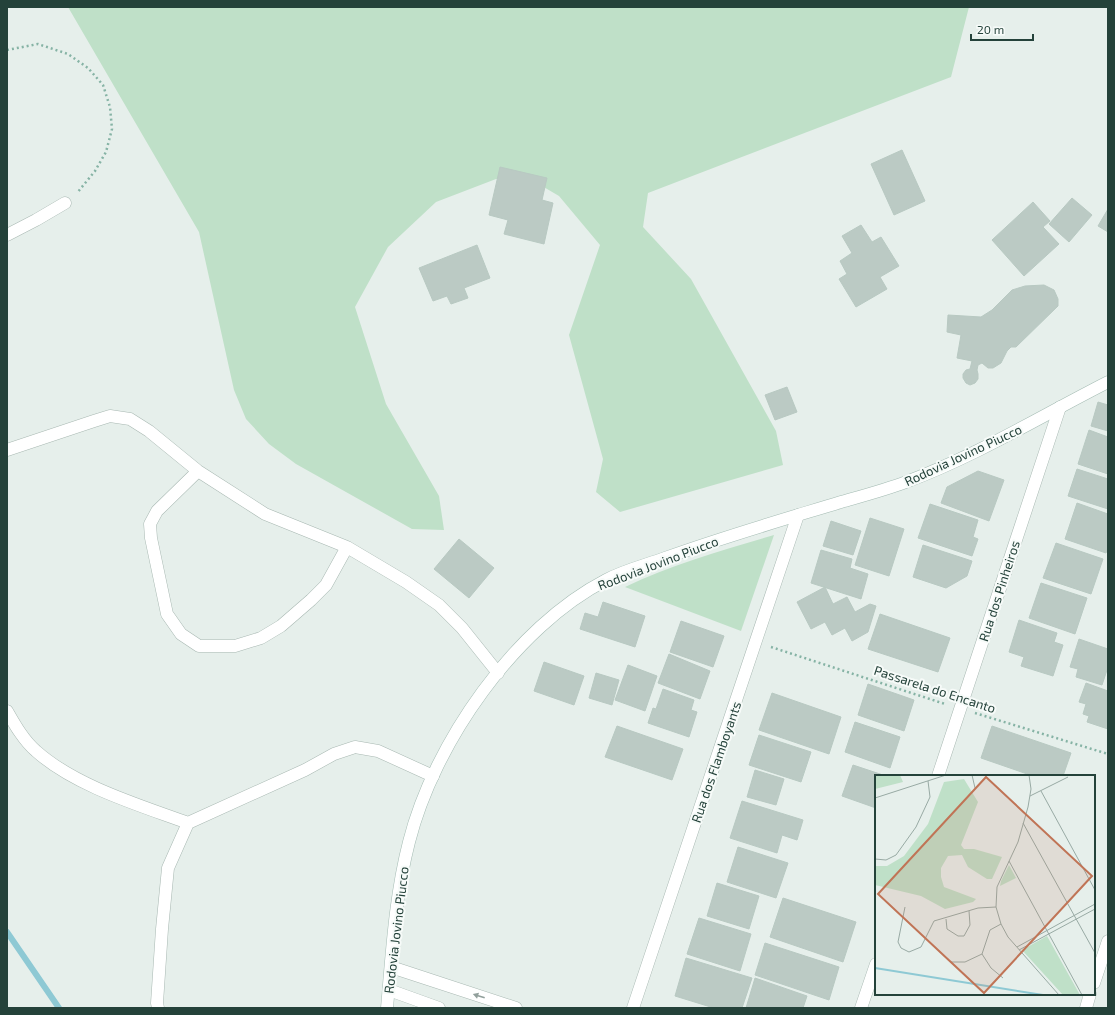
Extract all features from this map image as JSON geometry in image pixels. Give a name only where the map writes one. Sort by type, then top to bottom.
[{"type":"street","points":[[7,235],[64,203]]},
{"type":"street","name":"Rodovia Jovino Piucco","points":[[387,1008],[396,914],[402,876],[409,840],[420,806],[446,747],[474,704],[498,672],[550,618],[585,592],[609,578],[712,541],[904,483],[936,470],[992,444],[1108,382]]},
{"type":"street","name":"Rua dos Pinheiros","points":[[938,775],[1060,407]]},
{"type":"street","points":[[7,450],[94,420],[110,416],[130,419],[149,431],[198,471],[265,514],[347,547],[406,582],[439,605],[462,628],[498,672]]},
{"type":"street","points":[[198,471],[157,511],[150,524],[151,538],[167,614],[181,634],[199,646],[235,646],[261,638],[281,626],[326,585],[347,547]]},
{"type":"street","name":"Rua dos Flamboyants","points":[[633,1008],[798,516]]},
{"type":"street","points":[[7,711],[16,727],[35,750],[64,773],[188,824]]},
{"type":"street","points":[[158,1008],[157,1003],[162,929],[168,868],[188,824],[305,770],[334,754],[355,747],[378,751],[433,776]]},
{"type":"street","points":[[1095,980],[1108,941]]},
{"type":"street","points":[[391,967],[516,1008]]},
{"type":"street","points":[[861,1008],[875,967]]},
{"type":"street","points":[[389,990],[439,1008]]},
{"type":"street","points":[[1086,1008],[1090,995]]},
{"type":"path","points":[[7,50],[38,44],[68,54],[88,68],[103,85],[110,106],[112,129],[106,152],[81,189],[64,203]]},
{"type":"path","name":"Passarela do Encanto","points":[[756,642],[960,709],[1108,754]]},
{"type":"green space","points":[[68,7],[969,7],[951,77],[648,193],[643,227],[691,279],[776,431],[783,465],[620,512],[596,492],[603,459],[569,335],[600,245],[559,196],[530,179],[496,179],[436,202],[388,247],[355,307],[386,404],[439,496],[444,530],[412,529],[296,464],[269,444],[246,419],[234,390],[199,232]]},
{"type":"green space","points":[[774,535],[741,631],[625,587],[680,564]]},
{"type":"building","points":[[902,150],[925,201],[894,215],[871,164]]},
{"type":"building","points":[[500,167],[547,178],[542,200],[553,203],[544,244],[504,234],[508,220],[489,215]]},
{"type":"building","points":[[1072,198],[1092,215],[1069,242],[1049,224]]},
{"type":"building","points":[[1033,202],[1050,221],[1043,227],[1059,244],[1024,276],[992,240]]},
{"type":"building","points":[[1108,209],[1108,232],[1098,226]]},
{"type":"building","points":[[861,225],[872,242],[881,237],[899,266],[880,277],[887,289],[856,307],[839,279],[847,274],[840,261],[852,253],[842,236]]},
{"type":"building","points":[[477,245],[490,278],[464,288],[468,298],[451,304],[447,296],[433,301],[419,268]]},
{"type":"building","points":[[1044,285],[1054,290],[1058,299],[1058,306],[1016,347],[1011,347],[1007,351],[1001,363],[993,368],[988,368],[982,363],[978,365],[978,379],[975,383],[970,385],[966,383],[963,378],[963,374],[966,370],[970,369],[972,361],[957,358],[961,335],[947,332],[948,315],[981,317],[992,310],[1012,290],[1025,286]]},
{"type":"building","points":[[787,387],[797,412],[775,420],[765,395]]},
{"type":"building","points":[[1098,402],[1108,405],[1108,431],[1091,426]]},
{"type":"building","points":[[1089,430],[1108,437],[1108,474],[1078,464]]},
{"type":"building","points":[[1077,469],[1108,479],[1108,509],[1068,496]]},
{"type":"building","points":[[978,471],[1004,480],[989,521],[941,503],[947,487]]},
{"type":"building","points":[[1077,503],[1108,514],[1108,548],[1106,553],[1065,539]]},
{"type":"building","points":[[930,504],[978,520],[973,537],[978,539],[972,556],[918,538]]},
{"type":"building","points":[[870,518],[904,529],[889,576],[855,565]]},
{"type":"building","points":[[831,521],[861,531],[853,555],[823,546]]},
{"type":"building","points":[[459,539],[494,568],[469,598],[434,569]]},
{"type":"building","points":[[1056,543],[1103,559],[1091,594],[1043,578]]},
{"type":"building","points":[[923,545],[972,561],[967,576],[946,588],[913,577]]},
{"type":"building","points":[[821,550],[852,559],[850,568],[868,574],[861,599],[811,583]]},
{"type":"building","points":[[1041,583],[1087,598],[1075,634],[1029,618]]},
{"type":"building","points":[[825,587],[833,604],[847,597],[855,612],[870,604],[876,606],[868,632],[852,641],[845,628],[832,635],[825,622],[811,629],[797,602]]},
{"type":"building","points":[[603,602],[645,616],[635,647],[580,629],[585,613],[598,617]]},
{"type":"building","points":[[880,614],[950,638],[938,672],[868,649]]},
{"type":"building","points":[[1019,620],[1057,633],[1054,642],[1063,645],[1053,676],[1021,666],[1024,657],[1009,652]]},
{"type":"building","points":[[681,621],[724,636],[713,667],[670,652]]},
{"type":"building","points":[[1079,639],[1108,649],[1108,667],[1102,685],[1076,677],[1078,669],[1070,667]]},
{"type":"building","points":[[669,654],[710,671],[700,699],[658,683]]},
{"type":"building","points":[[544,662],[584,676],[574,705],[534,691]]},
{"type":"building","points":[[628,665],[657,676],[645,711],[615,700]]},
{"type":"building","points":[[596,673],[619,680],[612,705],[589,698]]},
{"type":"building","points":[[1086,683],[1108,691],[1108,729],[1087,722],[1089,716],[1083,714],[1086,704],[1079,702]]},
{"type":"building","points":[[868,684],[914,700],[904,731],[858,715]]},
{"type":"building","points":[[663,689],[694,700],[691,710],[697,712],[689,737],[648,723],[653,708],[656,709]]},
{"type":"building","points":[[772,693],[841,717],[829,754],[759,730]]},
{"type":"building","points":[[855,722],[900,737],[890,768],[845,752]]},
{"type":"building","points":[[617,726],[683,749],[672,780],[605,757]]},
{"type":"building","points":[[992,726],[1071,753],[1063,775],[1030,775],[981,758]]},
{"type":"building","points":[[759,735],[811,752],[801,782],[749,765]]},
{"type":"building","points":[[853,765],[883,775],[875,775],[875,808],[842,796]]},
{"type":"building","points":[[755,770],[784,779],[776,805],[747,797]]},
{"type":"building","points":[[742,801],[803,820],[797,840],[782,835],[777,853],[730,838]]},
{"type":"building","points":[[738,847],[788,863],[776,898],[727,882]]},
{"type":"building","points":[[717,883],[759,896],[749,929],[707,916]]},
{"type":"building","points":[[783,898],[856,922],[843,962],[770,937]]},
{"type":"building","points":[[699,918],[751,934],[740,971],[687,954]]},
{"type":"building","points":[[765,943],[839,967],[829,1000],[755,975]]},
{"type":"building","points":[[686,958],[752,978],[742,1008],[714,1008],[675,996]]},
{"type":"building","points":[[755,978],[807,996],[803,1008],[746,1008]]},
{"type":"waterway","points":[[7,932],[59,1008]]}]
